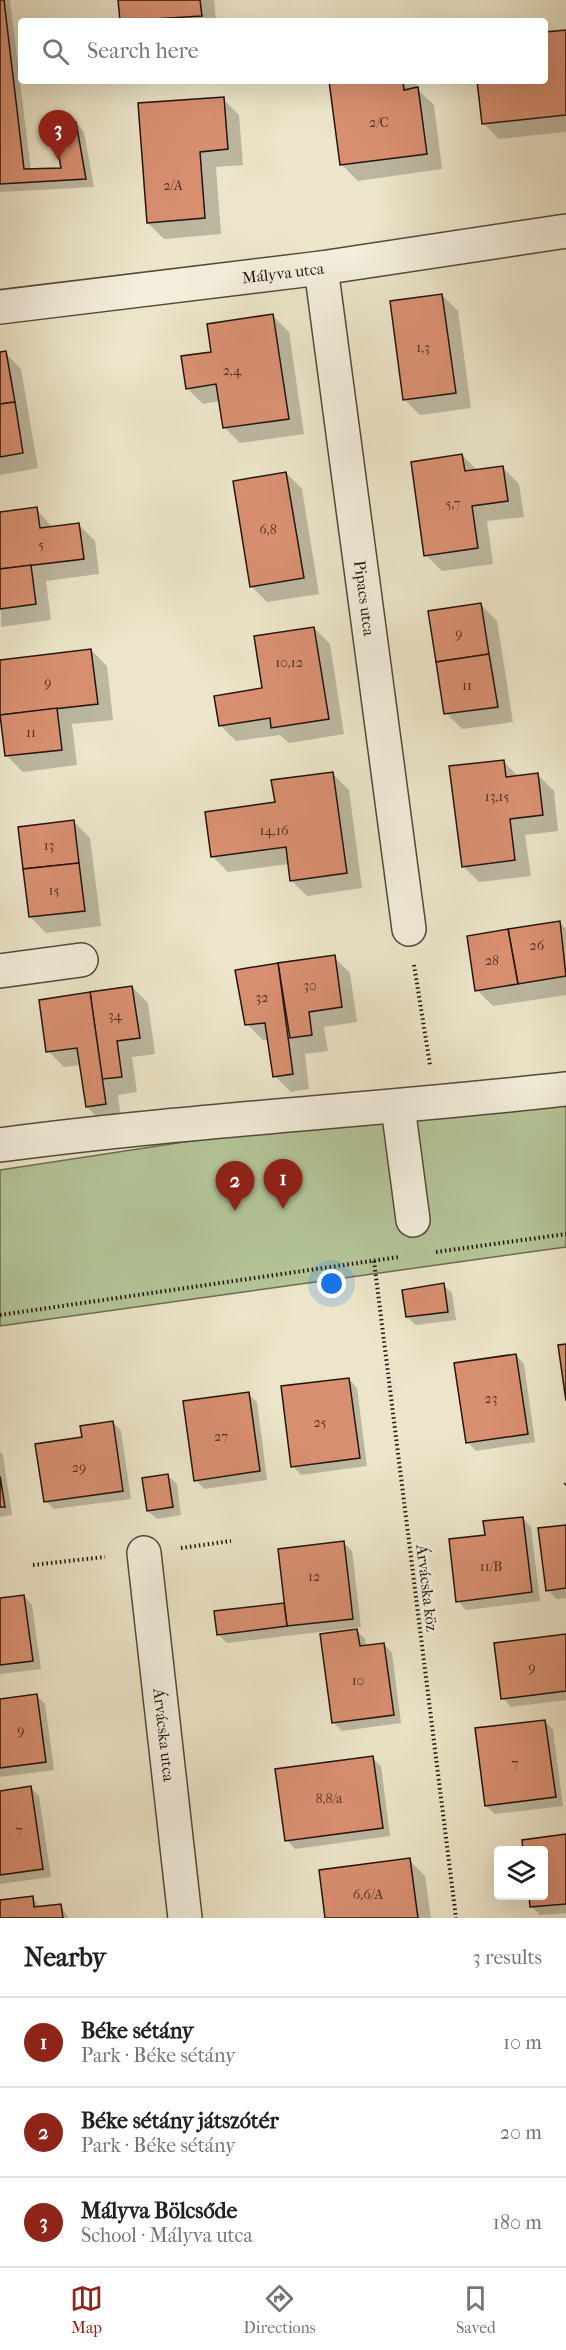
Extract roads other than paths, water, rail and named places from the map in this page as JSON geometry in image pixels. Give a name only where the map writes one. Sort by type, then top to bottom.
[{"type":"street","name":"Mályva utca","points":[[0,307],[321,268],[566,231]]},
{"type":"street","name":"Pipacs utca","points":[[321,268],[409,929]]},
{"type":"street","points":[[0,971],[81,960]]},
{"type":"street","points":[[0,1144],[133,1129],[398,1107],[566,1089]]},
{"type":"street","points":[[398,1107],[413,1220]]},
{"type":"street","name":"Árvácska utca","points":[[144,1553],[184,1918]]},
{"type":"place","name":"Mályva Bölcsőde","points":[[58,160]]},
{"type":"place","name":"Béke sétány","points":[[283,1209]]},
{"type":"place","name":"Béke sétány játszótér","points":[[235,1211]]}]
